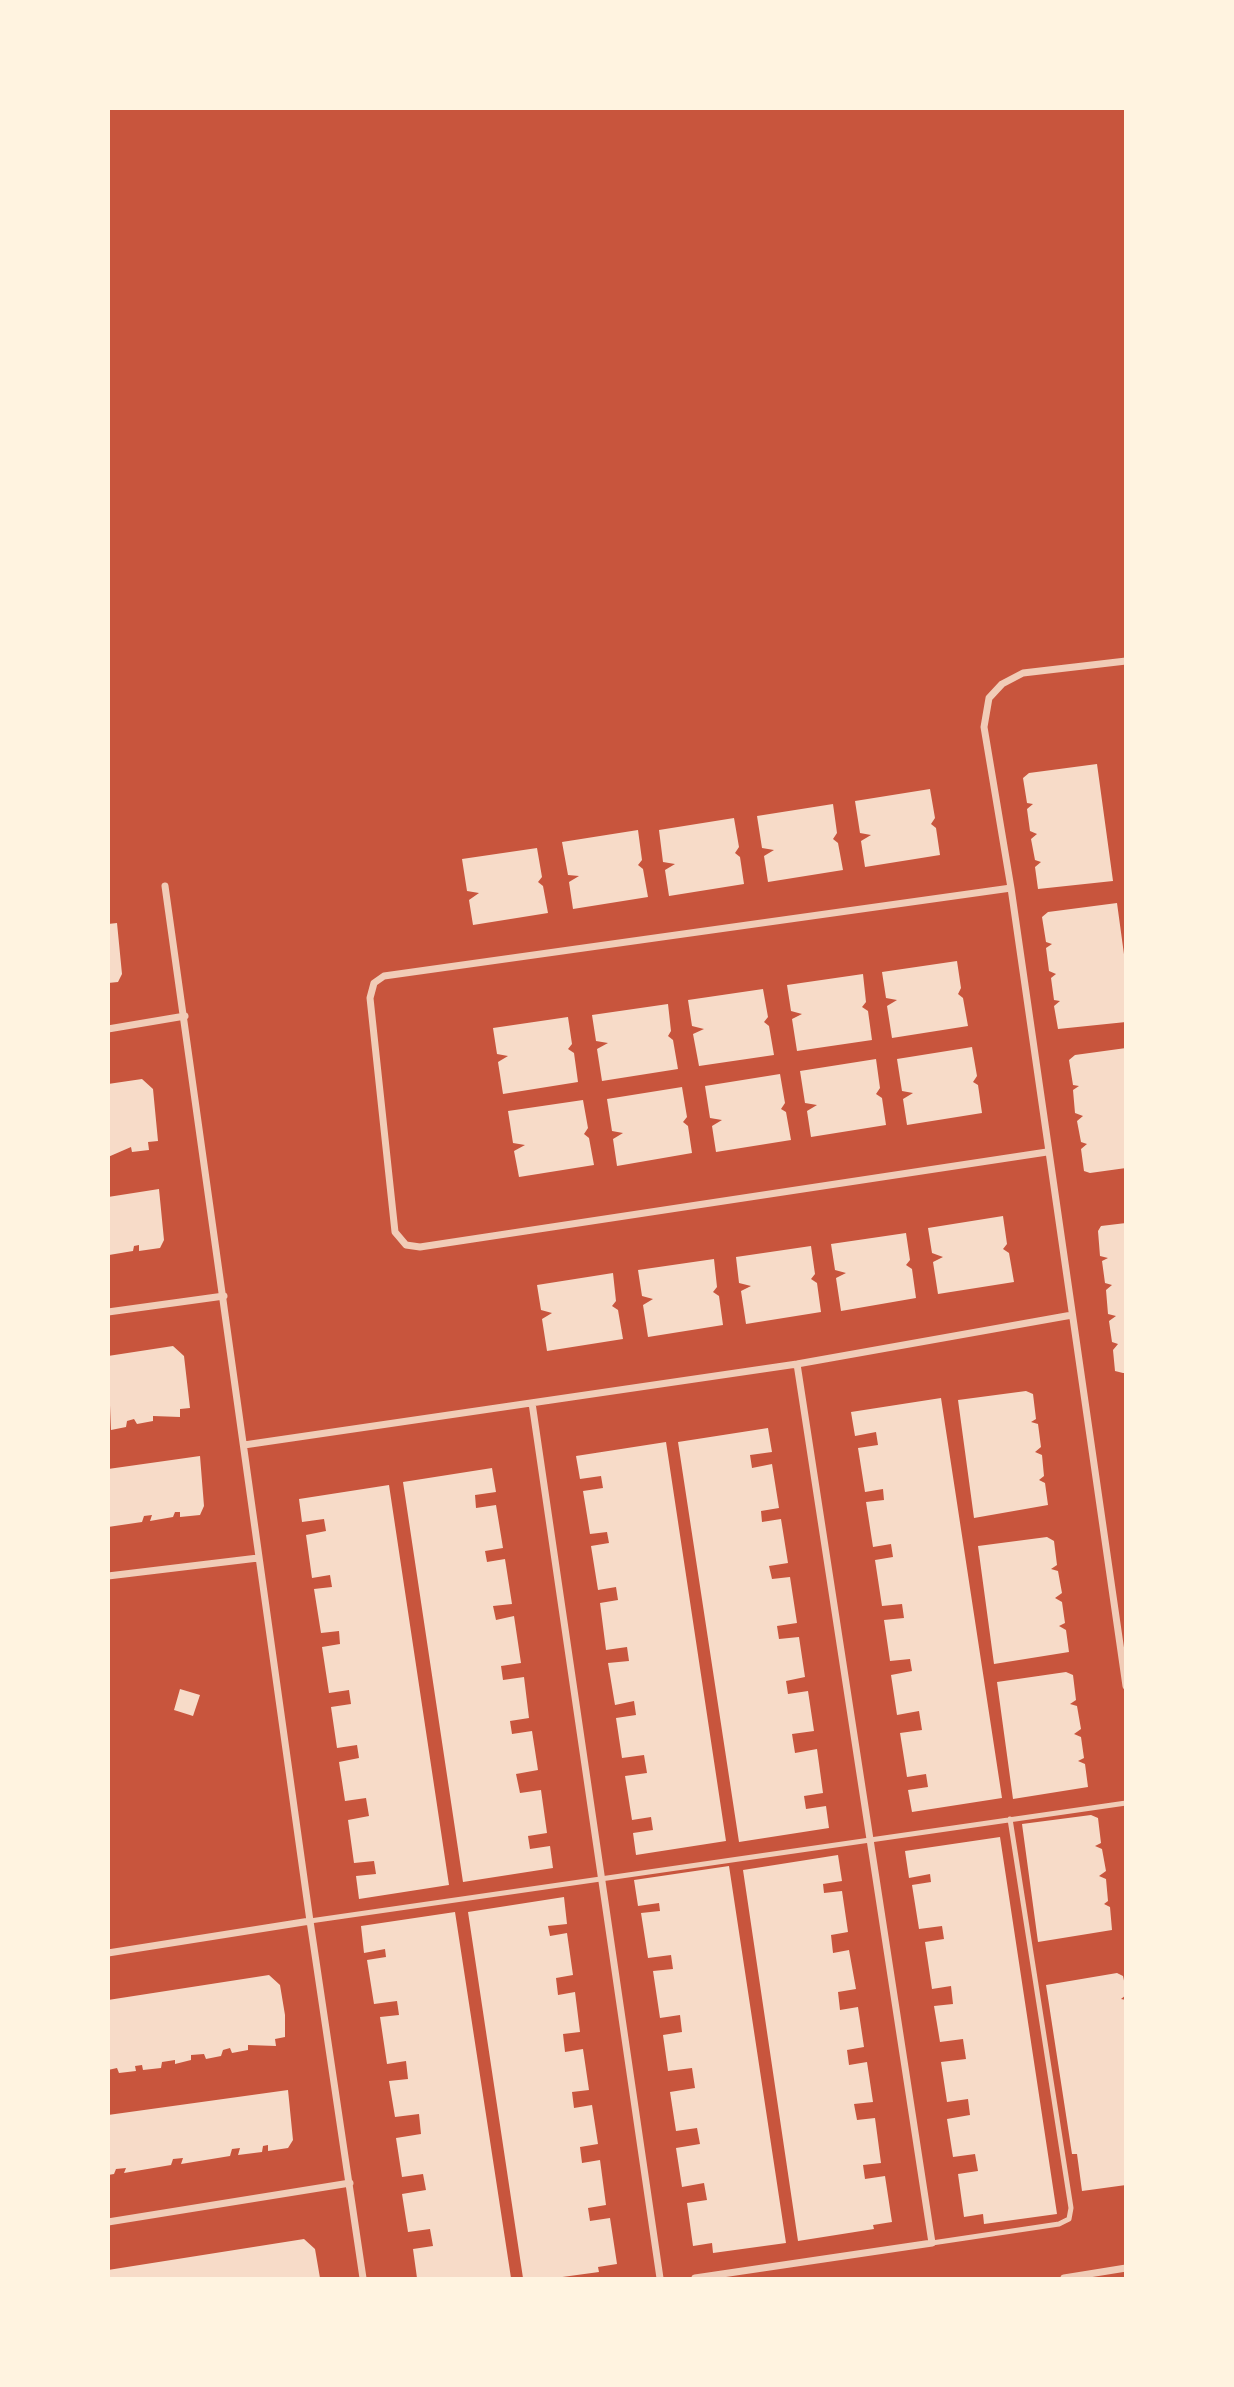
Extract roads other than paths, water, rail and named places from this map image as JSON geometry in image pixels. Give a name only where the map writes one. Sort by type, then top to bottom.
[{"type":"street","points":[[1125,661],[1023,673],[1002,684],[989,698],[984,727],[1011,888],[1125,1686]]},
{"type":"street","points":[[165,886],[224,1296],[258,1558],[363,2278]]},
{"type":"street","points":[[1011,888],[384,976],[374,983],[370,998],[395,1232],[406,1245],[420,1247],[1047,1152]]},
{"type":"street","points":[[108,1029],[185,1016]]},
{"type":"street","points":[[108,1312],[224,1296]]},
{"type":"street","points":[[244,1445],[797,1364],[1072,1315]]},
{"type":"street","points":[[695,2278],[932,2244],[797,1364]]},
{"type":"street","points":[[532,1403],[660,2278]]},
{"type":"street","points":[[108,1576],[258,1558]]},
{"type":"street","points":[[108,1953],[310,1922]]},
{"type":"street","points":[[108,2222],[350,2183]]},
{"type":"street","points":[[1064,2278],[1125,2268]]},
{"type":"lane","points":[[310,1922],[1125,1803]]},
{"type":"lane","points":[[932,2244],[1059,2224],[1069,2219],[1071,2207],[1010,1819]]}]
